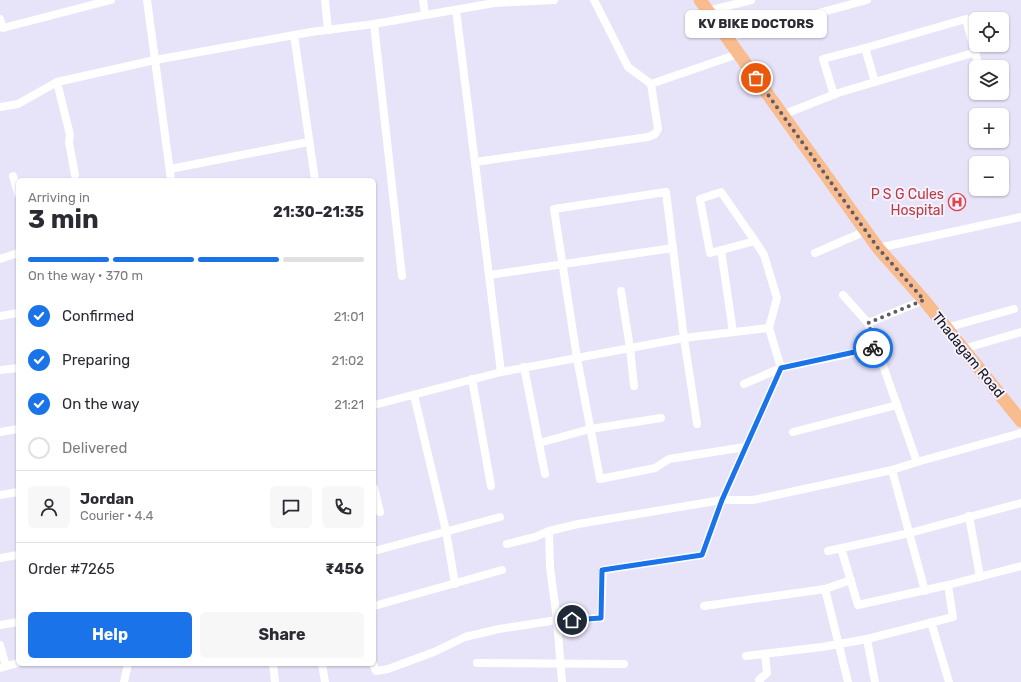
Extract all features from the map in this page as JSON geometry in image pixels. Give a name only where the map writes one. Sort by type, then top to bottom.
[{"type":"main road","name":"Thadagam Road","points":[[700,0],[878,248],[924,300],[1021,420]]},
{"type":"street","points":[[0,19],[3,28],[111,0]]},
{"type":"street","points":[[147,0],[171,178]]},
{"type":"street","points":[[325,0],[328,30]]},
{"type":"street","points":[[423,0],[425,14]]},
{"type":"street","points":[[0,107],[18,104],[57,82],[155,60],[294,35],[374,24],[425,14],[456,10],[494,2],[554,0]]},
{"type":"street","points":[[475,162],[648,137],[654,134],[658,129],[651,84],[628,67],[594,0]]},
{"type":"street","points":[[708,11],[751,0]]},
{"type":"street","points":[[726,38],[866,0]]},
{"type":"street","points":[[456,10],[501,372]]},
{"type":"street","points":[[834,94],[824,60],[966,19],[969,29]]},
{"type":"street","points":[[374,24],[402,276]]},
{"type":"street","points":[[294,35],[308,142],[315,178]]},
{"type":"street","points":[[865,48],[876,82]]},
{"type":"street","points":[[782,115],[834,94],[976,52],[978,60]]},
{"type":"street","points":[[651,84],[738,54]]},
{"type":"street","points":[[57,82],[70,135],[69,142],[75,175]]},
{"type":"street","points":[[170,169],[308,142]]},
{"type":"street","points":[[13,176],[16,186]]},
{"type":"street","points":[[697,424],[684,338],[666,192],[554,209],[577,358],[600,479],[655,468],[670,459],[745,447]]},
{"type":"street","points":[[374,666],[376,670],[388,668],[434,652],[465,636],[557,620],[601,618],[602,570],[702,555],[722,500],[781,368],[769,328],[777,298],[764,256],[755,241],[721,192],[700,199],[710,253],[755,241]]},
{"type":"street","points":[[878,248],[1021,217]]},
{"type":"street","points":[[815,253],[866,231]]},
{"type":"street","points":[[489,275],[673,248]]},
{"type":"street","points":[[721,250],[733,332]]},
{"type":"street","points":[[0,259],[16,254]]},
{"type":"street","points":[[621,291],[634,386]]},
{"type":"street","points":[[843,295],[868,323],[917,462]]},
{"type":"street","points":[[868,323],[924,300]]},
{"type":"street","points":[[946,328],[1014,309]]},
{"type":"street","points":[[0,316],[16,313]]},
{"type":"street","points":[[376,404],[524,367],[684,338],[769,328]]},
{"type":"street","points":[[963,349],[1021,332]]},
{"type":"street","points":[[744,384],[781,368],[877,348]]},
{"type":"street","points":[[524,367],[545,474]]},
{"type":"street","points":[[0,370],[16,368]]},
{"type":"street","points":[[472,379],[491,486]]},
{"type":"street","points":[[414,395],[446,531],[455,584]]},
{"type":"street","points":[[793,432],[897,405]]},
{"type":"street","points":[[539,443],[590,429],[661,418]]},
{"type":"street","points":[[0,432],[16,429]]},
{"type":"street","points":[[507,544],[578,524],[722,500],[753,500],[892,470],[1021,433]]},
{"type":"street","points":[[892,470],[925,591]]},
{"type":"street","points":[[0,495],[16,492]]},
{"type":"street","points":[[376,496],[380,512]]},
{"type":"street","points":[[828,551],[910,533],[1021,503]]},
{"type":"street","points":[[969,516],[980,577]]},
{"type":"street","points":[[376,550],[500,518]]},
{"type":"street","points":[[549,531],[550,567],[557,620],[562,682]]},
{"type":"street","points":[[841,548],[858,605],[925,591],[1021,566]]},
{"type":"street","points":[[0,558],[16,555]]},
{"type":"street","points":[[376,605],[502,570]]},
{"type":"street","points":[[704,606],[825,589],[850,580]]},
{"type":"street","points":[[746,656],[867,639],[953,616],[948,585]]},
{"type":"street","points":[[825,589],[848,682]]},
{"type":"street","points":[[0,625],[16,622]]},
{"type":"street","points":[[931,622],[948,682]]},
{"type":"street","points":[[867,639],[875,682]]},
{"type":"street","points":[[0,645],[3,667],[16,664]]},
{"type":"street","points":[[760,682],[767,673],[765,654]]},
{"type":"street","points":[[477,663],[624,664]]},
{"type":"street","points":[[124,682],[128,666]]},
{"type":"street","points":[[128,666],[130,682]]},
{"type":"street","points":[[273,666],[275,682]]},
{"type":"street","points":[[322,666],[324,682]]},
{"type":"way so far","points":[[756,78],[878,248],[924,300],[868,323],[877,348],[873,348]]},
{"type":"place","name":"KV BIKE DOCTORS","points":[[756,78]]},
{"type":"place","name":"P S G Cules Hospital","points":[[957,202]]},
{"type":"route","points":[[572,620],[601,618],[602,570],[702,555],[722,500],[781,368],[873,348]]}]
